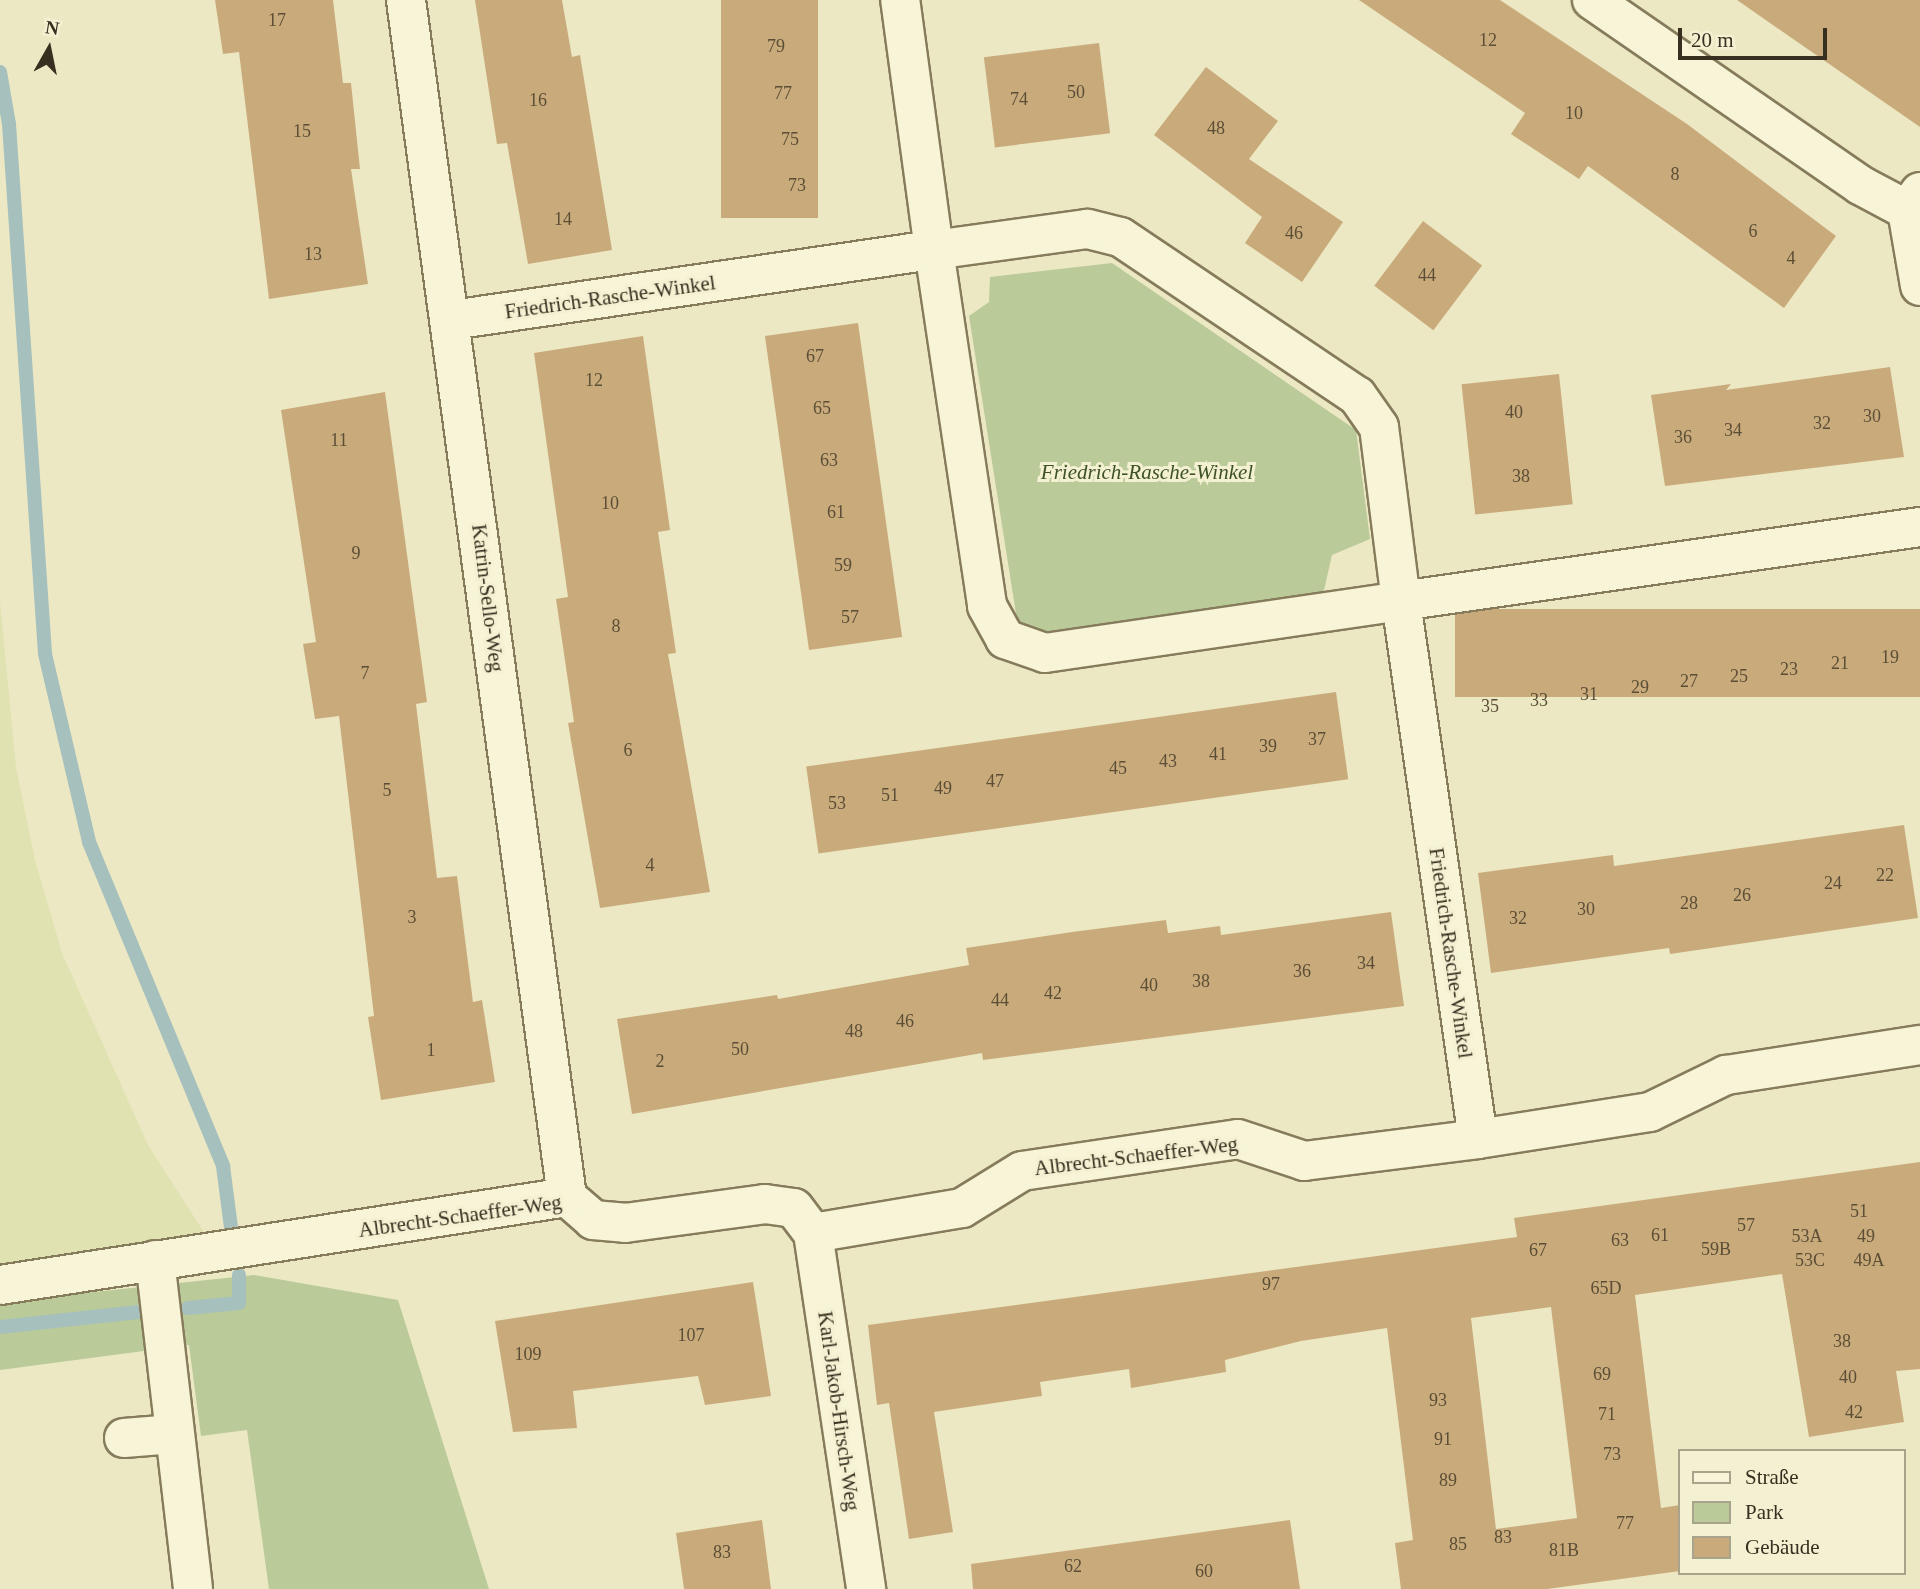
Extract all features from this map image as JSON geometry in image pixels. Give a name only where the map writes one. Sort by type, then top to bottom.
[{"type":"street","name":"Katrin-Sello-Weg","points":[[407,0],[452,320],[567,1197]]},
{"type":"street","points":[[900,0],[987,606],[1005,639],[1045,653],[1920,527]]},
{"type":"street","points":[[1592,0],[1860,185],[1914,201],[1920,286]]},
{"type":"street","name":"Friedrich-Rasche-Winkel","points":[[452,320],[1087,229],[1119,237],[1357,396],[1379,427],[1401,601],[1478,1139]]},
{"type":"street","name":"Albrecht-Schaeffer-Weg","points":[[0,1285],[567,1197],[593,1220],[625,1223],[765,1204],[794,1209],[813,1233],[962,1208],[1022,1171],[1238,1139],[1304,1161],[1478,1139],[1650,1112],[1726,1075],[1920,1045]]},
{"type":"street","name":"Karl-Jakob-Hirsch-Weg","points":[[813,1233],[866,1589]]},
{"type":"street","points":[[155,1260],[193,1589]]},
{"type":"street","points":[[124,1438],[174,1434]]},
{"type":"green space","name":"Friedrich-Rasche-Winkel","points":[[1112,263],[1356,430],[1370,539],[1332,555],[1322,599],[1054,638],[1017,620],[969,316],[989,302],[990,277]]},
{"type":"green space","points":[[0,601],[16,767],[35,860],[62,953],[148,1145],[216,1251],[0,1285]]},
{"type":"green space","points":[[254,1275],[398,1300],[489,1589],[269,1589],[247,1430],[201,1436],[189,1345],[0,1370],[0,1302]]},
{"type":"building","points":[[215,0],[333,0],[343,83],[351,83],[360,169],[351,169],[368,284],[269,299],[239,52],[223,54]]},
{"type":"building","points":[[475,0],[562,0],[572,57],[580,55],[612,250],[528,264],[507,143],[497,144]]},
{"type":"building","points":[[721,0],[818,0],[818,218],[721,218]]},
{"type":"building","points":[[1359,0],[1500,0],[1687,124],[1836,236],[1784,308],[1588,166],[1579,179],[1511,134],[1525,113]]},
{"type":"building","points":[[1737,0],[1920,0],[1920,127],[1796,41]]},
{"type":"building","points":[[1099,43],[1110,133],[995,147],[984,57]]},
{"type":"building","points":[[1206,67],[1278,121],[1249,159],[1343,222],[1302,282],[1245,243],[1262,217],[1154,135]]},
{"type":"building","points":[[1423,221],[1482,266],[1433,330],[1374,286]]},
{"type":"building","points":[[858,323],[902,637],[809,650],[765,336]]},
{"type":"building","points":[[643,336],[670,530],[658,532],[676,653],[668,654],[710,892],[600,908],[568,723],[574,722],[556,599],[568,597],[534,353]]},
{"type":"building","points":[[1890,367],[1904,457],[1665,486],[1651,395],[1731,384],[1726,390]]},
{"type":"building","points":[[1559,374],[1573,504],[1475,515],[1462,384]]},
{"type":"building","points":[[385,392],[427,702],[416,704],[437,878],[457,876],[473,1002],[482,1000],[495,1082],[381,1100],[368,1017],[374,1016],[339,716],[315,719],[303,644],[316,642],[281,410]]},
{"type":"building","points":[[1455,609],[1920,609],[1920,697],[1455,697]]},
{"type":"building","points":[[1336,692],[1348,779],[818,854],[806,766]]},
{"type":"building","points":[[1904,825],[1918,918],[1670,954],[1669,948],[1491,973],[1478,873],[1613,855],[1614,866]]},
{"type":"building","points":[[1391,912],[1404,1006],[983,1060],[982,1053],[632,1114],[617,1019],[777,995],[778,999],[969,965],[966,948],[1072,932],[1166,920],[1168,933],[1220,926],[1221,935]]},
{"type":"building","points":[[1920,1162],[1920,1369],[1896,1371],[1904,1422],[1809,1437],[1782,1274],[1635,1295],[1661,1508],[1678,1505],[1678,1571],[1547,1589],[1401,1589],[1395,1543],[1413,1540],[1387,1328],[1301,1341],[1225,1360],[1226,1372],[1131,1388],[1129,1369],[1040,1382],[1042,1396],[934,1412],[953,1532],[909,1539],[889,1403],[877,1405],[868,1325],[1517,1237],[1514,1218]],"holes":[[[1551,1307],[1577,1518],[1496,1529],[1471,1318]]]},
{"type":"building","points":[[753,1282],[771,1396],[705,1405],[698,1376],[573,1391],[577,1428],[513,1432],[495,1321]]},
{"type":"building","points":[[762,1520],[771,1589],[684,1589],[676,1533]]},
{"type":"building","points":[[1290,1520],[1300,1589],[973,1589],[971,1564]]},
{"type":"waterway","points":[[0,72],[9,124],[45,654],[89,842],[223,1166],[231,1228]]},
{"type":"waterway","points":[[188,1308],[239,1303],[239,1275]]},
{"type":"waterway","points":[[0,1327],[138,1312]]}]
